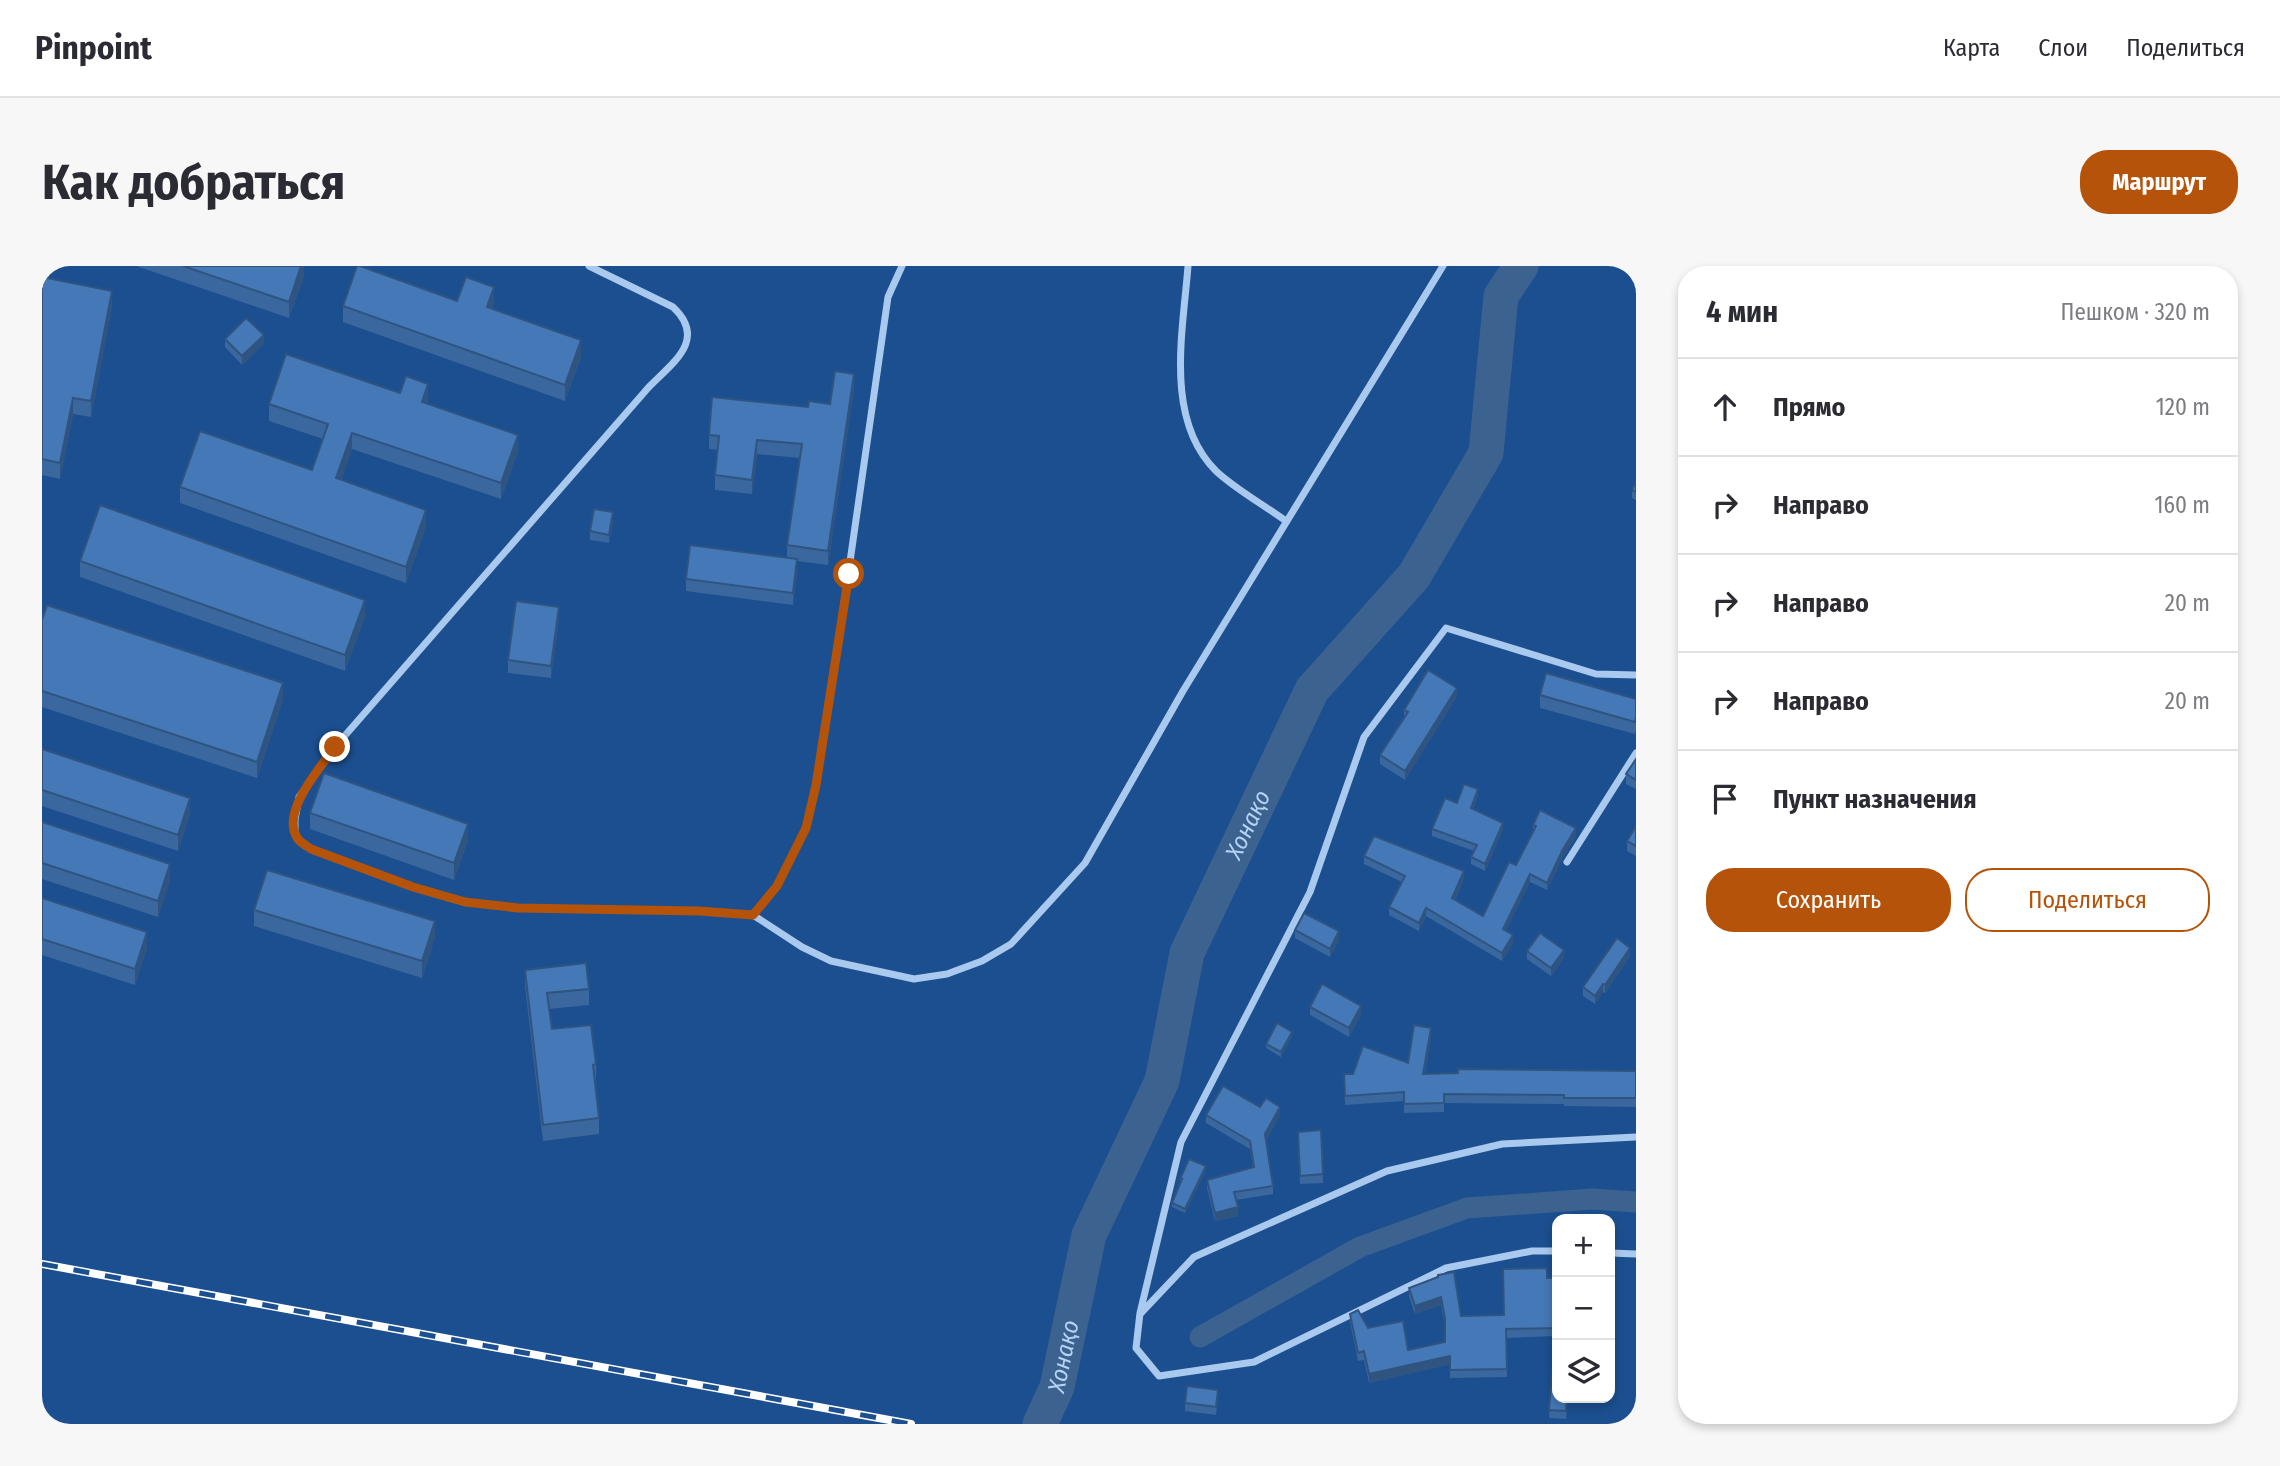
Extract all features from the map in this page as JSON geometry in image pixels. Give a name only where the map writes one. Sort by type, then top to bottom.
[{"type":"street","points":[[589,266],[673,307],[688,327],[684,351],[335,747],[299,797],[295,833],[299,841],[311,849],[413,887],[465,902],[518,908],[699,911],[753,915],[802,947],[831,961],[914,979],[947,974],[982,961],[1011,944],[1085,863],[1183,691],[1443,266]]},
{"type":"street","points":[[753,915],[777,886],[806,828],[816,785],[888,297],[902,266]]},
{"type":"street","points":[[1188,266],[1181,373],[1185,418],[1215,469],[1286,521]]},
{"type":"street","points":[[1552,1251],[1532,1251],[1446,1268],[1254,1362],[1159,1376],[1136,1348],[1140,1313],[1181,1142],[1310,892],[1364,737],[1446,628],[1596,674],[1636,675]]},
{"type":"street","points":[[1567,862],[1636,753]]},
{"type":"street","points":[[1140,1313],[1194,1257],[1387,1171],[1502,1144],[1636,1137]]},
{"type":"street","points":[[1615,1253],[1636,1254]]},
{"type":"building","points":[[183,266],[301,266],[289,302]]},
{"type":"building","points":[[357,266],[457,301],[466,277],[494,287],[487,307],[581,340],[565,385],[343,306]]},
{"type":"building","points":[[42,277],[112,291],[91,401],[73,398],[60,463],[42,459]]},
{"type":"building","points":[[246,318],[264,335],[242,356],[225,339]]},
{"type":"building","points":[[286,354],[400,393],[406,376],[428,384],[422,402],[518,435],[501,483],[352,433],[336,478],[426,510],[406,567],[180,487],[200,431],[312,470],[328,424],[269,404]]},
{"type":"building","points":[[835,371],[854,374],[828,551],[787,545],[802,444],[757,440],[752,480],[715,475],[719,436],[709,435],[712,397],[808,407],[809,401],[830,404]]},
{"type":"building","points":[[100,505],[365,600],[345,655],[80,561]]},
{"type":"building","points":[[594,509],[613,512],[609,535],[590,531]]},
{"type":"building","points":[[690,545],[797,559],[793,593],[686,579]]},
{"type":"building","points":[[516,601],[559,607],[551,666],[508,660]]},
{"type":"building","points":[[47,605],[283,683],[257,762],[42,691],[42,620]]},
{"type":"building","points":[[1428,670],[1457,688],[1405,771],[1380,755],[1408,712],[1404,710]]},
{"type":"building","points":[[1546,673],[1636,699],[1635,722],[1540,695]]},
{"type":"building","points":[[42,749],[190,798],[178,835],[42,790]]},
{"type":"building","points":[[1636,759],[1636,780],[1626,774]]},
{"type":"building","points":[[324,773],[468,824],[454,863],[310,813]]},
{"type":"building","points":[[1464,784],[1478,789],[1471,808],[1503,823],[1485,864],[1471,857],[1477,845],[1432,829],[1445,798],[1457,803]]},
{"type":"building","points":[[1540,810],[1576,828],[1547,883],[1530,874],[1503,929],[1513,935],[1502,953],[1426,908],[1419,923],[1389,907],[1405,876],[1364,856],[1374,836],[1464,871],[1452,898],[1483,916],[1509,862],[1516,865],[1536,826],[1533,825]]},
{"type":"building","points":[[42,822],[170,864],[158,901],[42,863]]},
{"type":"building","points":[[1636,826],[1636,846],[1627,841]]},
{"type":"building","points":[[267,870],[435,921],[422,961],[254,910]]},
{"type":"building","points":[[42,898],[147,932],[135,969],[42,939]]},
{"type":"building","points":[[1304,913],[1339,931],[1330,949],[1295,930]]},
{"type":"building","points":[[1540,933],[1564,950],[1551,968],[1527,951]]},
{"type":"building","points":[[1617,938],[1630,948],[1595,996],[1583,987]]},
{"type":"building","points":[[586,963],[589,989],[547,993],[552,1029],[591,1025],[599,1118],[543,1125],[525,970]]},
{"type":"building","points":[[1322,984],[1361,1006],[1349,1028],[1310,1007]]},
{"type":"building","points":[[1277,1023],[1292,1032],[1281,1052],[1266,1044]]},
{"type":"building","points":[[1414,1025],[1431,1028],[1423,1074],[1458,1073],[1458,1069],[1636,1071],[1636,1098],[1444,1094],[1444,1103],[1404,1104],[1404,1092],[1345,1096],[1344,1074],[1353,1074],[1363,1046],[1408,1063]]},
{"type":"building","points":[[1223,1086],[1260,1107],[1266,1098],[1280,1107],[1265,1134],[1273,1186],[1234,1192],[1238,1207],[1215,1213],[1207,1180],[1254,1167],[1250,1141],[1206,1115]]},
{"type":"building","points":[[1321,1130],[1323,1174],[1300,1176],[1298,1132]]},
{"type":"building","points":[[1189,1159],[1206,1166],[1185,1209],[1172,1203]]},
{"type":"building","points":[[1547,1268],[1547,1278],[1552,1278],[1552,1328],[1506,1329],[1507,1369],[1450,1370],[1450,1356],[1369,1374],[1364,1351],[1358,1353],[1350,1314],[1358,1310],[1368,1328],[1403,1321],[1408,1350],[1445,1342],[1445,1318],[1441,1297],[1415,1306],[1409,1288],[1438,1275],[1454,1272],[1461,1316],[1504,1315],[1503,1269]]},
{"type":"building","points":[[1552,1375],[1552,1403],[1567,1403],[1566,1411],[1549,1410]]},
{"type":"building","points":[[1187,1386],[1218,1390],[1216,1407],[1185,1403]]},
{"type":"waterway","name":"Хонақо","points":[[1040,1424],[1057,1387],[1089,1235],[1162,1081],[1187,953],[1312,690],[1414,576],[1486,453],[1501,296],[1521,266]]},
{"type":"waterway","points":[[1200,1337],[1360,1247],[1467,1208],[1593,1199],[1636,1202]]},
{"type":"railway","points":[[42,1264],[911,1424]]},
{"type":"route","points":[[335,747],[299,797],[295,833],[299,841],[311,849],[413,887],[465,902],[518,908],[699,911],[753,915],[777,886],[806,828],[816,785],[849,574]]}]
